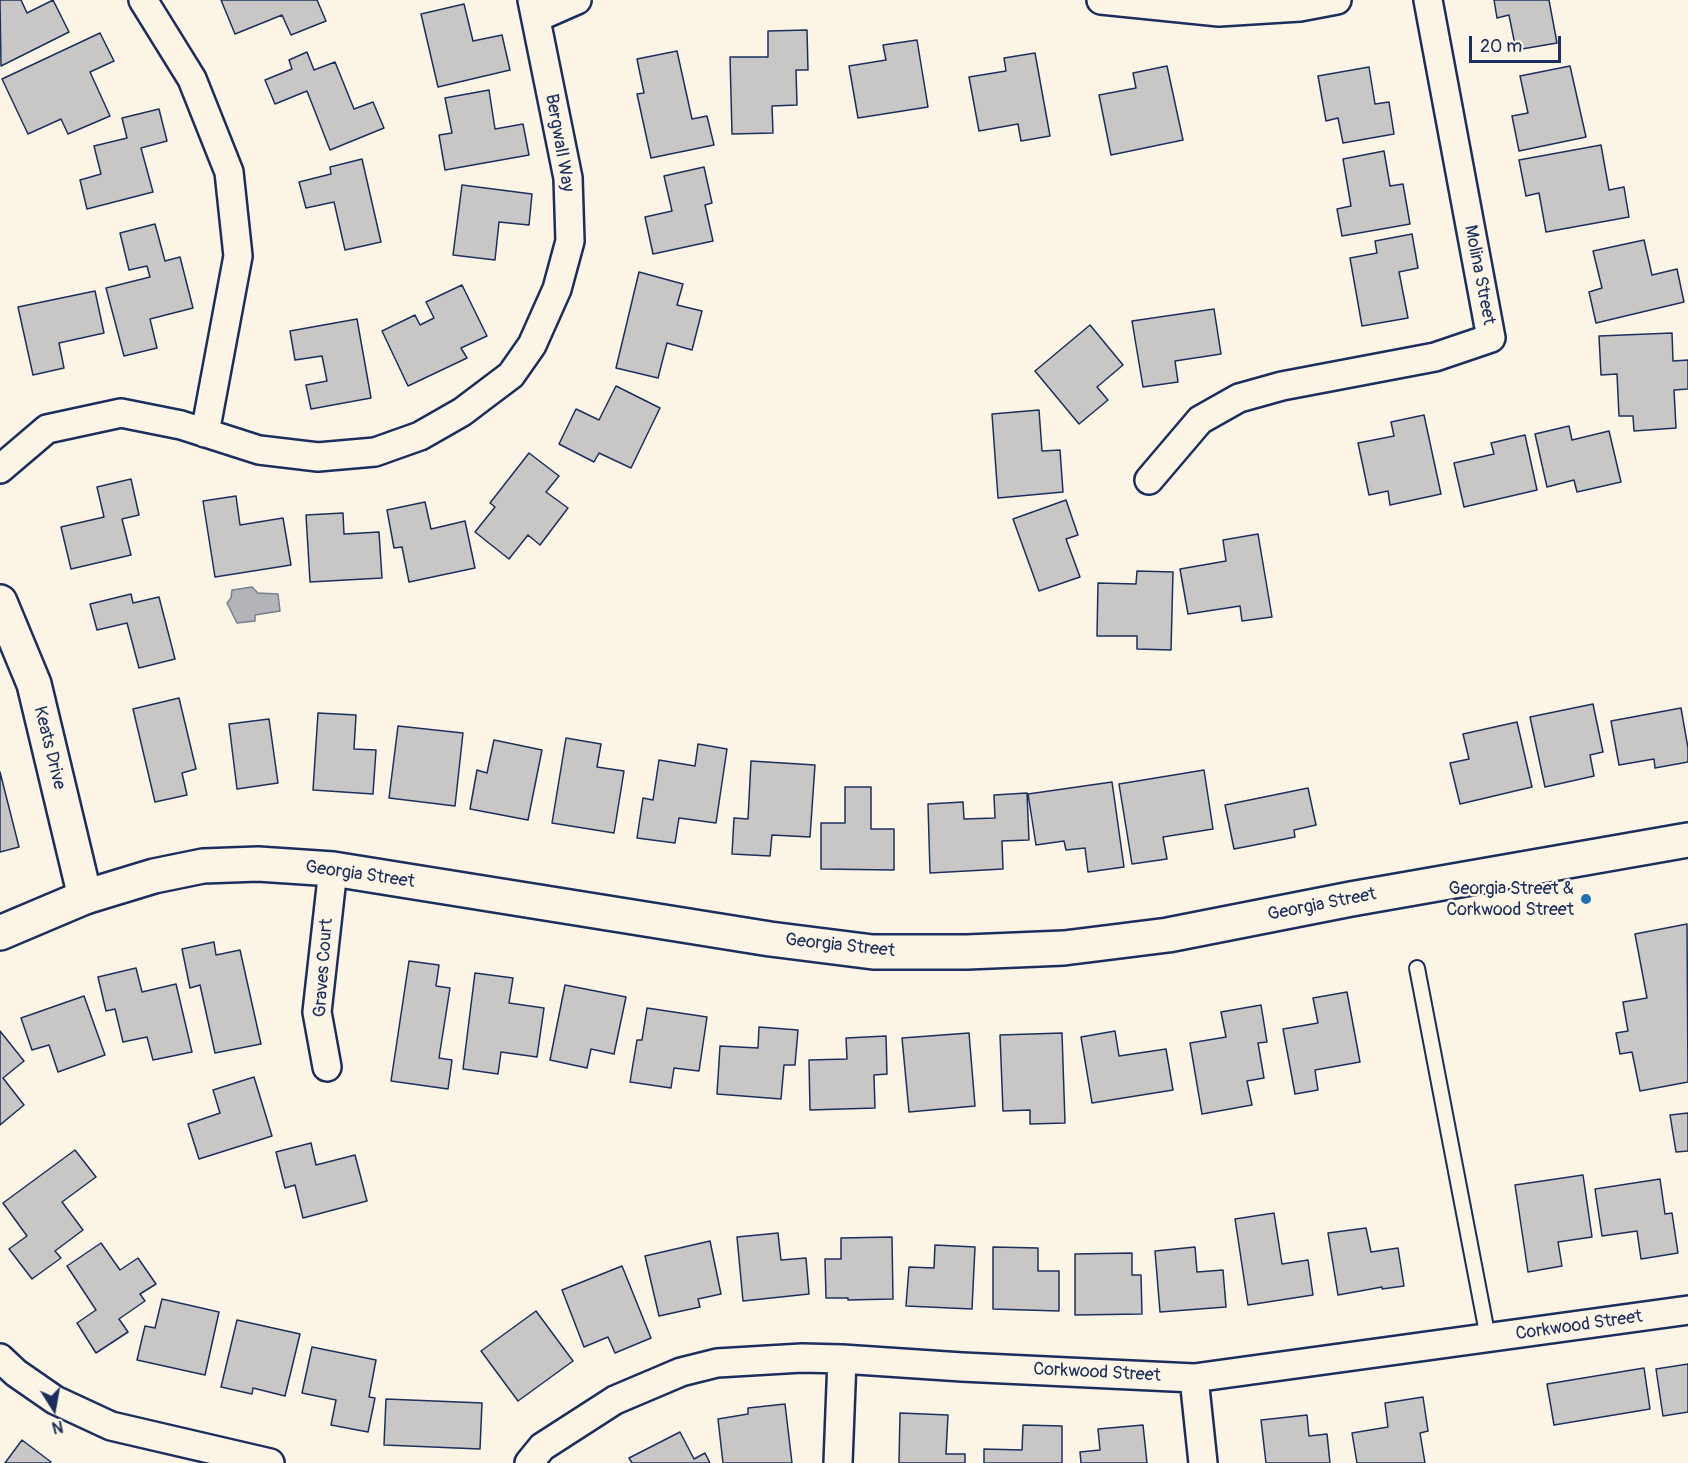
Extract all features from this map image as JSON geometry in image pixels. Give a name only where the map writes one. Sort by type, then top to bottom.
[{"type":"main road","name":"Keats Drive","points":[[0,602],[34,684],[86,897]]},
{"type":"main road","name":"Georgia Street","points":[[0,933],[86,897],[154,876],[203,866],[258,864],[333,869],[770,939],[873,952],[967,952],[1064,948],[1168,935],[1351,899],[1688,840]]},
{"type":"street","points":[[142,0],[192,79],[229,172],[238,256],[205,433]]},
{"type":"street","points":[[534,9],[577,0]]},
{"type":"street","points":[[1101,0],[1219,12],[1300,7],[1337,0]]},
{"type":"street","name":"Molina Street","points":[[1149,480],[1200,420],[1239,398],[1282,386],[1435,357],[1491,338],[1428,0]]},
{"type":"street","name":"Bergwall Way","points":[[0,469],[47,429],[121,414],[181,425],[259,450],[318,457],[375,452],[420,436],[462,412],[512,375],[532,345],[557,289],[570,241],[568,178],[534,9]]},
{"type":"street","name":"Graves Court","points":[[327,1067],[317,1012],[333,869]]},
{"type":"street","name":"Corkwood Street","points":[[529,1463],[542,1447],[615,1400],[681,1372],[717,1363],[802,1358],[842,1359],[1194,1378],[1688,1310]]},
{"type":"street","points":[[0,1358],[16,1374],[55,1400],[111,1426],[270,1463]]},
{"type":"street","points":[[838,1463],[842,1359]]},
{"type":"street","points":[[1194,1378],[1203,1463]]},
{"type":"lane","points":[[1417,968],[1488,1338]]},
{"type":"shaded area","points":[[252,587],[258,593],[278,594],[280,611],[255,615],[255,621],[237,623],[227,603],[231,598],[232,590]]},
{"type":"building","points":[[0,0],[21,0],[27,13],[53,0],[69,32],[1,66]]},
{"type":"building","points":[[221,0],[317,0],[326,21],[291,35],[282,15],[235,34]]},
{"type":"building","points":[[1494,0],[1549,0],[1557,43],[1516,50],[1509,15],[1497,18]]},
{"type":"building","points":[[464,4],[473,41],[502,35],[510,70],[438,87],[421,14]]},
{"type":"building","points":[[807,30],[808,70],[796,70],[797,105],[772,106],[773,133],[732,134],[730,57],[768,57],[768,31]]},
{"type":"building","points":[[100,33],[114,61],[90,72],[110,116],[68,134],[61,119],[28,134],[2,79]]},
{"type":"building","points":[[917,40],[928,107],[858,118],[849,66],[886,60],[883,45]]},
{"type":"building","points":[[677,51],[692,119],[707,116],[714,145],[651,158],[637,94],[644,93],[637,59]]},
{"type":"building","points":[[307,52],[314,70],[335,62],[354,109],[373,102],[384,128],[330,150],[307,91],[275,104],[265,80],[292,69],[289,60]]},
{"type":"building","points":[[1035,53],[1050,136],[1021,141],[1018,124],[979,131],[969,77],[1006,71],[1004,58]]},
{"type":"building","points":[[1167,66],[1183,140],[1111,155],[1099,95],[1136,88],[1133,73]]},
{"type":"building","points":[[1570,66],[1586,137],[1519,151],[1512,116],[1528,113],[1520,76]]},
{"type":"building","points":[[1369,67],[1375,104],[1389,102],[1394,134],[1343,143],[1338,118],[1326,121],[1318,76]]},
{"type":"building","points":[[489,90],[495,129],[523,124],[529,155],[445,170],[439,135],[452,133],[445,98]]},
{"type":"building","points":[[159,109],[167,141],[141,148],[153,192],[87,209],[80,180],[101,174],[94,146],[127,138],[122,118]]},
{"type":"building","points":[[1601,145],[1609,190],[1624,187],[1629,217],[1546,232],[1539,193],[1526,196],[1519,160]]},
{"type":"building","points":[[1384,151],[1390,186],[1403,184],[1410,224],[1342,236],[1337,209],[1351,206],[1343,159]]},
{"type":"building","points":[[362,159],[381,242],[345,250],[334,202],[306,208],[299,182],[331,174],[330,167]]},
{"type":"building","points":[[704,167],[712,203],[705,205],[713,241],[653,254],[645,217],[672,211],[664,176]]},
{"type":"building","points":[[462,185],[532,194],[529,225],[499,222],[495,260],[453,255]]},
{"type":"building","points":[[155,224],[165,261],[180,257],[193,308],[150,319],[157,348],[124,356],[106,288],[150,277],[147,266],[129,270],[120,233]]},
{"type":"building","points":[[1412,234],[1418,268],[1399,272],[1408,318],[1362,326],[1350,258],[1377,253],[1375,241]]},
{"type":"building","points":[[1644,240],[1652,275],[1677,269],[1684,302],[1596,323],[1589,292],[1602,288],[1593,251]]},
{"type":"building","points":[[639,272],[683,284],[677,305],[702,311],[692,350],[667,343],[658,378],[616,368]]},
{"type":"building","points":[[462,285],[487,336],[461,348],[467,358],[408,386],[382,331],[415,315],[420,325],[434,318],[426,302]]},
{"type":"building","points":[[95,291],[104,333],[59,343],[64,368],[33,375],[18,307]]},
{"type":"building","points":[[1214,309],[1221,354],[1175,361],[1178,382],[1143,387],[1132,321]]},
{"type":"building","points":[[357,319],[371,398],[311,409],[306,385],[327,381],[322,356],[295,360],[290,331]]},
{"type":"building","points":[[1090,325],[1123,365],[1097,387],[1108,400],[1079,424],[1035,371]]},
{"type":"building","points":[[1672,333],[1673,361],[1688,360],[1688,389],[1674,390],[1676,428],[1634,431],[1633,416],[1619,416],[1617,374],[1601,375],[1599,336]]},
{"type":"building","points":[[616,386],[660,408],[631,468],[599,453],[594,462],[559,444],[576,409],[599,420]]},
{"type":"building","points":[[1039,410],[1042,451],[1060,450],[1063,492],[998,498],[992,414]]},
{"type":"building","points":[[1424,415],[1441,494],[1390,505],[1388,491],[1369,495],[1358,443],[1394,436],[1391,422]]},
{"type":"building","points":[[1569,426],[1572,440],[1609,431],[1621,482],[1577,492],[1574,480],[1547,487],[1535,434]]},
{"type":"building","points":[[1525,435],[1537,490],[1464,507],[1454,463],[1494,454],[1491,443]]},
{"type":"building","points":[[529,453],[559,476],[546,492],[568,508],[540,545],[528,535],[509,559],[475,532],[495,507],[490,503]]},
{"type":"building","points":[[131,479],[139,515],[122,519],[131,555],[71,569],[61,527],[104,517],[97,487]]},
{"type":"building","points":[[236,496],[240,525],[283,518],[291,565],[215,577],[203,501]]},
{"type":"building","points":[[1066,500],[1078,535],[1066,539],[1080,577],[1039,591],[1013,519]]},
{"type":"building","points":[[425,502],[431,529],[465,521],[475,568],[409,582],[402,547],[394,548],[387,510]]},
{"type":"building","points":[[343,513],[344,534],[379,532],[382,578],[310,582],[306,515]]},
{"type":"building","points":[[1258,534],[1272,617],[1242,621],[1240,606],[1188,614],[1180,569],[1226,561],[1223,540]]},
{"type":"building","points":[[1137,571],[1173,572],[1171,650],[1137,649],[1137,636],[1097,636],[1098,583],[1136,584]]},
{"type":"building","points":[[131,594],[133,603],[159,597],[175,659],[139,668],[127,623],[97,630],[90,604]]},
{"type":"building","points":[[179,698],[196,769],[182,773],[187,795],[155,802],[133,709]]},
{"type":"building","points":[[1593,704],[1603,752],[1590,755],[1594,776],[1545,787],[1530,717]]},
{"type":"building","points":[[1681,708],[1688,762],[1655,768],[1654,759],[1619,765],[1611,721]]},
{"type":"building","points":[[318,713],[356,715],[354,749],[376,750],[373,794],[313,790]]},
{"type":"building","points":[[269,719],[278,783],[237,789],[229,724]]},
{"type":"building","points":[[1517,722],[1532,787],[1460,804],[1450,763],[1469,759],[1463,734]]},
{"type":"building","points":[[398,726],[463,733],[455,806],[389,798]]},
{"type":"building","points":[[566,738],[601,744],[597,767],[624,771],[614,833],[552,823]]},
{"type":"building","points":[[494,740],[542,750],[528,820],[470,809],[477,770],[487,773]]},
{"type":"building","points":[[698,744],[727,749],[716,823],[679,818],[675,843],[637,838],[643,798],[653,800],[659,760],[695,766]]},
{"type":"building","points":[[751,761],[815,765],[810,837],[772,835],[770,856],[732,854],[734,818],[748,819]]},
{"type":"building","points":[[1204,770],[1213,829],[1163,837],[1167,859],[1132,864],[1119,784]]},
{"type":"building","points":[[0,772],[19,847],[0,852]]},
{"type":"building","points":[[1112,782],[1124,867],[1088,872],[1085,848],[1066,850],[1064,841],[1036,845],[1028,794]]},
{"type":"building","points":[[845,787],[871,787],[871,829],[894,829],[894,870],[821,869],[821,823],[845,823]]},
{"type":"building","points":[[1308,788],[1316,825],[1294,830],[1295,837],[1234,849],[1225,805]]},
{"type":"building","points":[[1027,793],[1029,840],[1002,841],[1003,869],[930,873],[928,804],[963,802],[964,819],[995,818],[994,795]]},
{"type":"building","points":[[1687,924],[1688,1082],[1640,1091],[1632,1052],[1620,1054],[1616,1033],[1628,1031],[1623,1002],[1647,998],[1635,934]]},
{"type":"building","points":[[214,942],[216,955],[240,950],[261,1044],[215,1053],[200,985],[190,988],[182,949]]},
{"type":"building","points":[[409,961],[439,965],[436,986],[450,988],[439,1058],[452,1060],[448,1089],[391,1081]]},
{"type":"building","points":[[136,968],[142,992],[176,984],[192,1052],[153,1060],[147,1037],[123,1042],[115,1009],[106,1011],[98,977]]},
{"type":"building","points":[[475,973],[513,978],[509,1003],[544,1008],[537,1057],[501,1052],[498,1074],[463,1069]]},
{"type":"building","points":[[565,985],[626,997],[614,1054],[591,1049],[587,1068],[550,1060]]},
{"type":"building","points":[[1347,992],[1360,1062],[1315,1070],[1318,1090],[1295,1094],[1283,1029],[1318,1023],[1313,998]]},
{"type":"building","points":[[84,996],[105,1055],[58,1072],[49,1045],[32,1050],[21,1018]]},
{"type":"building","points":[[1261,1005],[1267,1042],[1258,1043],[1264,1078],[1247,1081],[1252,1105],[1202,1114],[1190,1043],[1226,1037],[1221,1012]]},
{"type":"building","points":[[647,1008],[707,1017],[699,1071],[674,1068],[671,1088],[630,1082],[637,1040],[642,1040]]},
{"type":"building","points":[[759,1027],[798,1030],[795,1065],[784,1065],[781,1099],[717,1094],[720,1046],[758,1048]]},
{"type":"building","points":[[0,1031],[24,1061],[3,1078],[24,1105],[0,1125]]},
{"type":"building","points":[[1115,1031],[1119,1056],[1166,1049],[1173,1090],[1092,1103],[1081,1037]]},
{"type":"building","points":[[969,1033],[975,1106],[909,1112],[902,1038]]},
{"type":"building","points":[[1062,1033],[1065,1123],[1030,1124],[1030,1110],[1003,1111],[1000,1035]]},
{"type":"building","points":[[886,1036],[887,1074],[874,1075],[875,1108],[810,1110],[809,1060],[847,1059],[846,1038]]},
{"type":"building","points":[[254,1077],[272,1136],[199,1159],[188,1124],[220,1113],[213,1090]]},
{"type":"building","points":[[1688,1113],[1688,1151],[1676,1152],[1670,1115]]},
{"type":"building","points":[[311,1143],[316,1165],[355,1155],[367,1201],[303,1218],[295,1185],[285,1188],[276,1152]]},
{"type":"building","points":[[75,1150],[96,1177],[62,1202],[83,1230],[55,1251],[61,1258],[32,1279],[9,1249],[27,1236],[3,1203]]},
{"type":"building","points":[[1583,1175],[1592,1237],[1558,1242],[1562,1266],[1528,1272],[1515,1185]]},
{"type":"building","points":[[1660,1179],[1665,1214],[1672,1213],[1678,1253],[1641,1259],[1637,1231],[1602,1236],[1595,1189]]},
{"type":"building","points":[[1274,1213],[1282,1264],[1308,1260],[1313,1295],[1248,1305],[1235,1219]]},
{"type":"building","points":[[1366,1228],[1371,1252],[1398,1248],[1404,1286],[1382,1289],[1382,1287],[1338,1295],[1328,1233]]},
{"type":"building","points":[[778,1233],[781,1260],[806,1258],[809,1294],[743,1301],[737,1237]]},
{"type":"building","points":[[892,1237],[893,1299],[826,1298],[825,1259],[841,1259],[841,1238]]},
{"type":"building","points":[[710,1241],[721,1294],[698,1299],[700,1307],[659,1316],[645,1256]]},
{"type":"building","points":[[101,1243],[120,1270],[138,1258],[156,1284],[140,1294],[145,1301],[119,1319],[128,1332],[96,1353],[77,1323],[96,1310],[67,1266]]},
{"type":"building","points":[[935,1245],[975,1247],[972,1309],[906,1306],[909,1267],[934,1268]]},
{"type":"building","points":[[993,1247],[1038,1248],[1038,1271],[1059,1271],[1059,1311],[993,1309]]},
{"type":"building","points":[[1195,1247],[1197,1272],[1223,1270],[1226,1307],[1160,1312],[1155,1251]]},
{"type":"building","points":[[1132,1253],[1132,1275],[1141,1275],[1142,1314],[1075,1315],[1075,1254]]},
{"type":"building","points":[[622,1266],[651,1338],[615,1353],[608,1337],[584,1347],[562,1290]]},
{"type":"building","points":[[162,1299],[219,1312],[205,1375],[137,1360],[145,1326],[155,1328]]},
{"type":"building","points":[[536,1311],[573,1361],[518,1401],[481,1351]]},
{"type":"building","points":[[237,1320],[300,1334],[285,1396],[253,1388],[252,1394],[221,1387]]},
{"type":"building","points":[[312,1347],[376,1360],[369,1397],[375,1398],[368,1432],[331,1425],[336,1400],[302,1393]]},
{"type":"building","points":[[1688,1364],[1688,1412],[1663,1416],[1656,1369]]},
{"type":"building","points":[[1644,1368],[1650,1409],[1554,1425],[1547,1384]]},
{"type":"building","points":[[1423,1397],[1428,1431],[1420,1433],[1425,1463],[1357,1463],[1352,1433],[1388,1427],[1385,1403]]},
{"type":"building","points":[[386,1399],[482,1403],[480,1449],[384,1445]]},
{"type":"building","points":[[785,1404],[792,1463],[723,1463],[718,1419],[748,1414],[748,1408]]},
{"type":"building","points":[[900,1413],[948,1415],[946,1454],[965,1454],[965,1463],[899,1463]]},
{"type":"building","points":[[1307,1415],[1309,1436],[1327,1434],[1330,1463],[1266,1463],[1261,1420]]},
{"type":"building","points":[[1023,1425],[1062,1426],[1062,1463],[984,1463],[984,1449],[1022,1450]]},
{"type":"building","points":[[1143,1425],[1147,1463],[1081,1463],[1080,1452],[1100,1450],[1098,1429]]},
{"type":"building","points":[[680,1432],[694,1459],[705,1453],[710,1463],[632,1463],[629,1458]]},
{"type":"building","points":[[22,1440],[51,1462],[5,1463]]},
{"type":"place","name":"Georgia Street & Corkwood Street","points":[[1586,899]]}]
